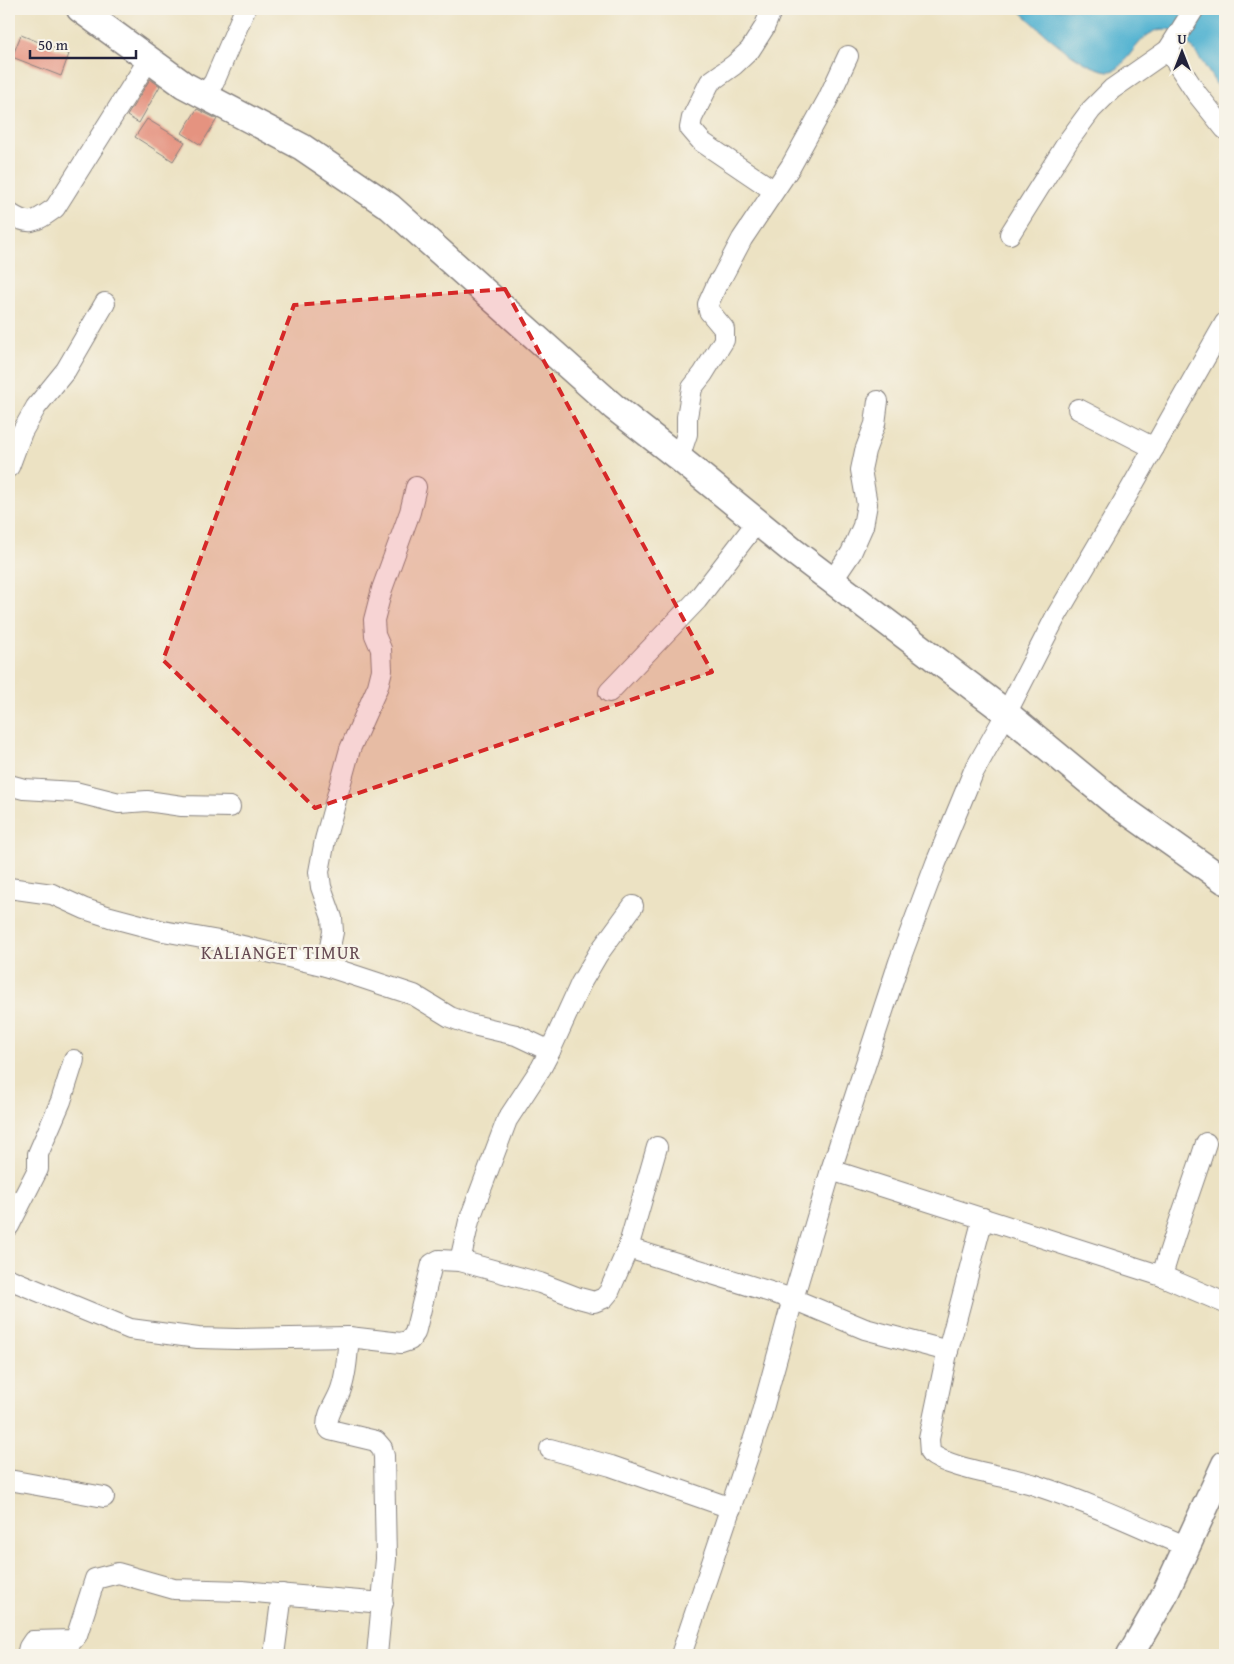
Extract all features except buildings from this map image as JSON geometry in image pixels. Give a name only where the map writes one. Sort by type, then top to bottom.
[{"type":"main road","points":[[80,9],[184,85],[302,147],[390,207],[614,407],[680,458],[756,522],[1006,714],[1115,802],[1225,881]]},
{"type":"main road","points":[[1130,1655],[1163,1598],[1223,1475]]},
{"type":"street","points":[[204,95],[214,82],[245,9]]},
{"type":"street","points":[[769,9],[764,28],[750,50],[734,65],[710,82],[692,118],[690,128],[702,142],[773,190]]},
{"type":"street","points":[[1010,234],[1069,140],[1091,110],[1112,89],[1168,50],[1194,9]]},
{"type":"street","points":[[1168,50],[1197,94],[1225,129]]},
{"type":"street","points":[[680,458],[687,434],[687,417],[692,388],[724,340],[724,329],[709,311],[708,304],[742,239],[773,190],[791,166],[828,99],[848,56]]},
{"type":"street","points":[[9,213],[20,220],[31,222],[55,208],[149,59]]},
{"type":"street","points":[[9,467],[22,432],[36,407],[66,370],[105,303]]},
{"type":"street","points":[[688,1653],[731,1508],[759,1423],[831,1170],[899,962],[936,863],[973,773],[1006,714],[1055,618],[1225,323]]},
{"type":"street","points":[[832,581],[851,553],[863,526],[867,504],[861,470],[865,451],[875,424],[878,401]]},
{"type":"street","points":[[1078,409],[1154,448]]},
{"type":"street","points":[[326,966],[333,932],[332,918],[321,887],[319,872],[325,840],[350,749],[378,686],[382,670],[381,649],[375,635],[374,620],[382,589],[410,512],[416,487]]},
{"type":"street","points":[[609,692],[696,600],[756,522]]},
{"type":"street","points":[[9,785],[24,789],[76,792],[119,803],[147,801],[182,806],[230,807]]},
{"type":"street","points":[[9,888],[52,894],[110,917],[163,931],[230,943],[326,966],[414,995],[450,1017],[516,1035],[550,1051]]},
{"type":"street","points":[[460,1261],[469,1221],[507,1120],[541,1068],[581,983],[598,954],[633,906]]},
{"type":"street","points":[[9,1226],[38,1169],[38,1154],[60,1101],[74,1060]]},
{"type":"street","points":[[1162,1276],[1206,1143]]},
{"type":"street","points":[[9,1279],[130,1328],[144,1331],[198,1338],[348,1337],[401,1343],[410,1340],[415,1333],[432,1264],[439,1260],[460,1261],[540,1283],[594,1302],[604,1298],[609,1292],[628,1248],[657,1147]]},
{"type":"street","points":[[831,1170],[1162,1276],[1225,1303]]},
{"type":"street","points":[[983,1218],[948,1351],[929,1439],[929,1449],[936,1458],[1034,1484],[1110,1513],[1187,1547]]},
{"type":"street","points":[[628,1248],[793,1299],[865,1329],[948,1351]]},
{"type":"street","points":[[348,1337],[344,1381],[341,1392],[327,1420],[327,1426],[330,1430],[376,1441],[382,1448],[384,1456],[386,1560],[377,1655]]},
{"type":"street","points":[[550,1449],[611,1466],[731,1508]]},
{"type":"street","points":[[9,1480],[104,1497]]},
{"type":"street","points":[[27,1655],[29,1647],[34,1641],[73,1640],[77,1636],[95,1579],[118,1573],[174,1589],[282,1594],[383,1603]]},
{"type":"street","points":[[274,1655],[282,1594]]},
{"type":"highlighted area","points":[[505,289],[712,672],[315,808],[163,660],[294,305]]},
{"type":"water","points":[[1018,9],[1225,9],[1225,99],[1187,42],[1171,30],[1159,30],[1149,34],[1118,68],[1108,71],[1085,63],[1072,55]]},
{"type":"district","name":"KALIANGET TIMUR","points":[[281,952]]}]
